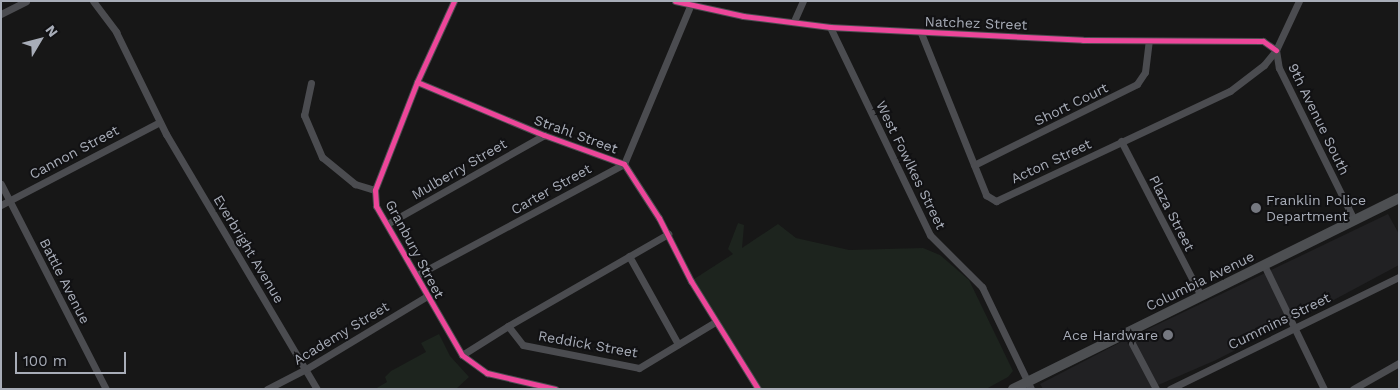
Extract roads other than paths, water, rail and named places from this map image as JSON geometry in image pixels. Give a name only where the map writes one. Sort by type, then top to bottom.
[{"type":"main road","name":"Columbia Avenue","points":[[1013,389],[1029,385],[1126,332],[1399,198]]},
{"type":"street","points":[[1,14],[26,1]]},
{"type":"street","name":"Everbright Avenue","points":[[93,1],[116,32],[160,122],[317,389]]},
{"type":"street","name":"Granbury Street","points":[[454,1],[417,82],[375,190],[376,206],[462,355],[487,373],[555,389]]},
{"type":"street","name":"Natchez Street","points":[[676,1],[742,16],[830,27],[921,33],[1149,41],[1263,41],[1276,50]]},
{"type":"street","points":[[794,21],[803,1]]},
{"type":"street","name":"9th Avenue South","points":[[1299,1],[1276,50],[1279,68],[1354,220]]},
{"type":"street","points":[[624,164],[691,4]]},
{"type":"street","name":"West Fowlkes Street","points":[[830,27],[926,226],[938,243],[982,287],[1029,385]]},
{"type":"street","name":"Acton Street","points":[[921,33],[986,195],[996,201],[1230,91],[1264,65],[1276,50]]},
{"type":"street","name":"Short Court","points":[[974,165],[1137,84],[1145,72],[1149,41]]},
{"type":"street","points":[[311,82],[304,115],[322,157],[355,184],[375,190]]},
{"type":"street","name":"Strahl Street","points":[[417,82],[544,135],[624,164],[668,234],[715,322],[758,389]]},
{"type":"street","name":"Cannon Street","points":[[1,204],[160,122]]},
{"type":"street","name":"Mulberry Street","points":[[388,224],[544,135]]},
{"type":"street","name":"Plaza Street","points":[[1122,141],[1201,296]]},
{"type":"street","name":"Carter Street","points":[[417,275],[624,164]]},
{"type":"street","name":"Battle Avenue","points":[[1,184],[106,389]]},
{"type":"street","points":[[462,355],[508,326],[668,234]]},
{"type":"street","points":[[629,256],[678,344]]},
{"type":"street","points":[[1264,265],[1324,389]]},
{"type":"street","name":"Cummins Street","points":[[1170,389],[1399,277]]},
{"type":"street","name":"Academy Street","points":[[267,389],[306,369],[427,296]]},
{"type":"street","name":"Reddick Street","points":[[508,326],[523,344],[639,368],[715,322]]},
{"type":"street","points":[[1126,332],[1156,389]]},
{"type":"street","points":[[1353,389],[1399,363]]},
{"type":"place","name":"Franklin Police Department","points":[[1256,208]]},
{"type":"place","name":"Ace Hardware","points":[[1168,335]]}]
